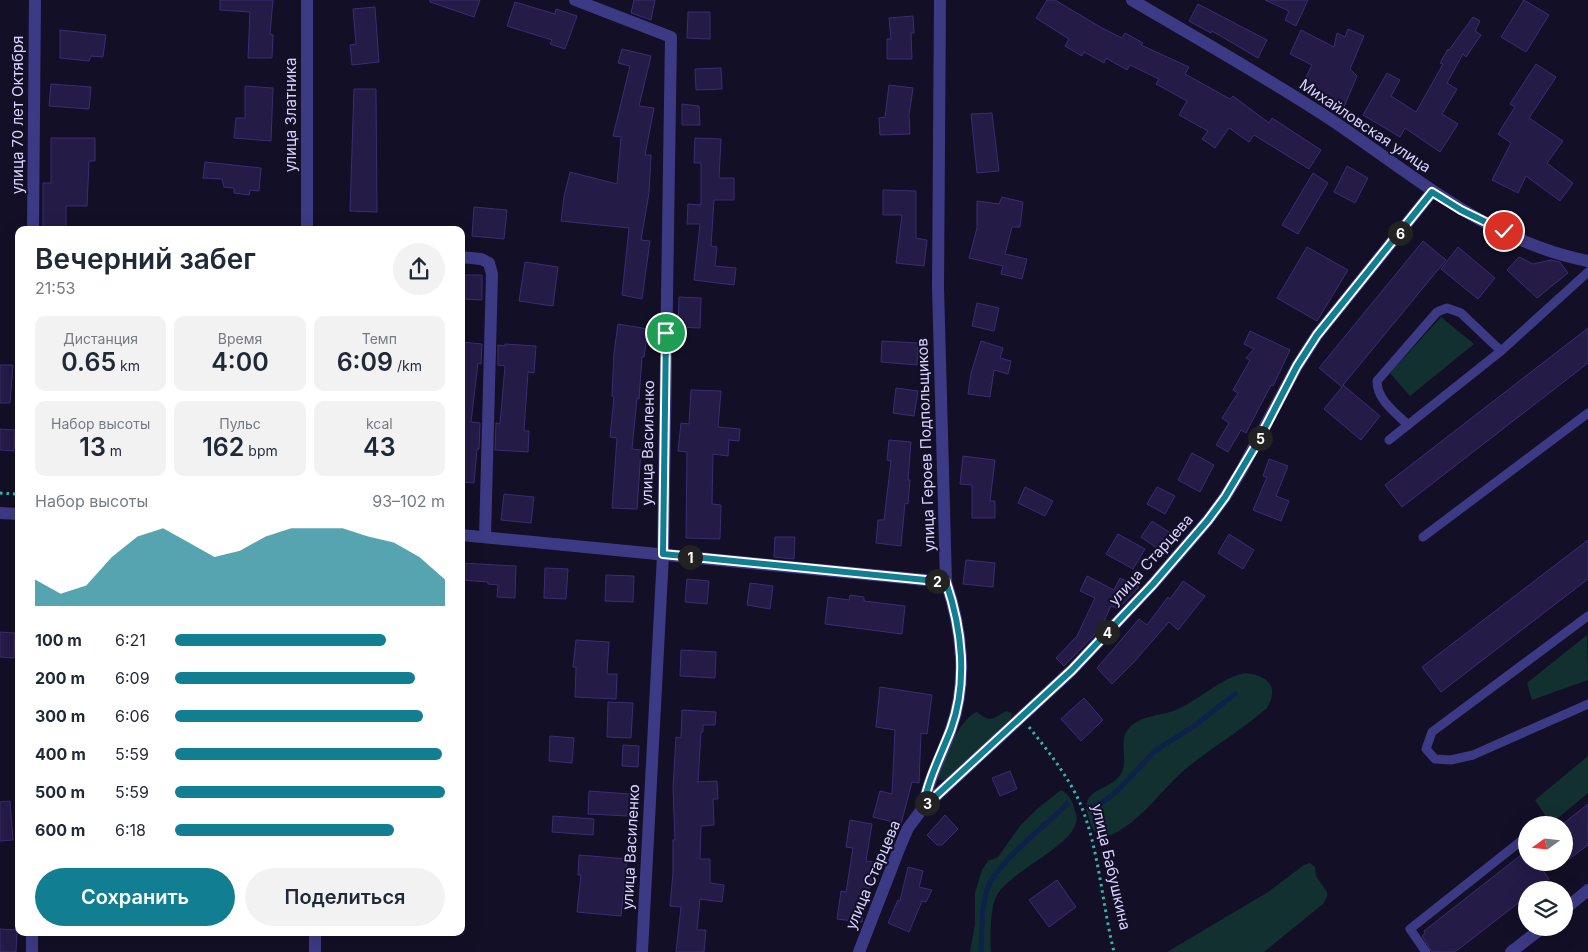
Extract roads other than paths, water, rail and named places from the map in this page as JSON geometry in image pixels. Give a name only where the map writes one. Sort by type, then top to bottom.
[{"type":"street","name":"улица 70 лет Октября","points":[[33,226],[35,0]]},
{"type":"street","name":"улица Златника","points":[[307,0],[307,226]]},
{"type":"street","name":"улица Василенко","points":[[575,0],[671,37],[663,554],[642,952]]},
{"type":"street","name":"улица Героев Подпольщиков","points":[[923,808],[928,785],[955,717],[960,684],[959,630],[946,582],[938,288],[940,0]]},
{"type":"street","name":"Михайловская улица","points":[[1132,0],[1329,118],[1432,192],[1461,210],[1528,244],[1588,261]]},
{"type":"street","name":"улица Старцева","points":[[859,952],[899,848],[908,828],[923,808],[973,764],[1072,670],[1153,584],[1208,520],[1225,497],[1244,465],[1297,366],[1317,335],[1432,192]]},
{"type":"street","points":[[465,257],[481,259],[489,263],[492,274],[485,537]]},
{"type":"street","points":[[0,513],[15,514]]},
{"type":"street","points":[[465,535],[946,582]]},
{"type":"street","points":[[1573,902],[1588,890]]},
{"type":"street","points":[[32,936],[32,952]]},
{"type":"street","points":[[315,936],[315,952]]},
{"type":"street","points":[[1511,952],[1532,936]]},
{"type":"lane","points":[[1389,440],[1500,351],[1588,272]]},
{"type":"lane","points":[[1408,425],[1383,400],[1377,390],[1377,381],[1437,312],[1447,308],[1461,313],[1500,351]]},
{"type":"lane","points":[[1423,537],[1588,413]]},
{"type":"lane","points":[[1588,616],[1432,732],[1426,749],[1435,759],[1451,760],[1473,755],[1588,704]]},
{"type":"lane","points":[[1426,952],[1410,929],[1518,843]]},
{"type":"waterway","points":[[1092,806],[1103,802],[1116,792],[1156,750],[1194,726],[1235,694]]},
{"type":"waterway","points":[[981,952],[984,903],[993,877],[1012,855],[1067,804]]}]
